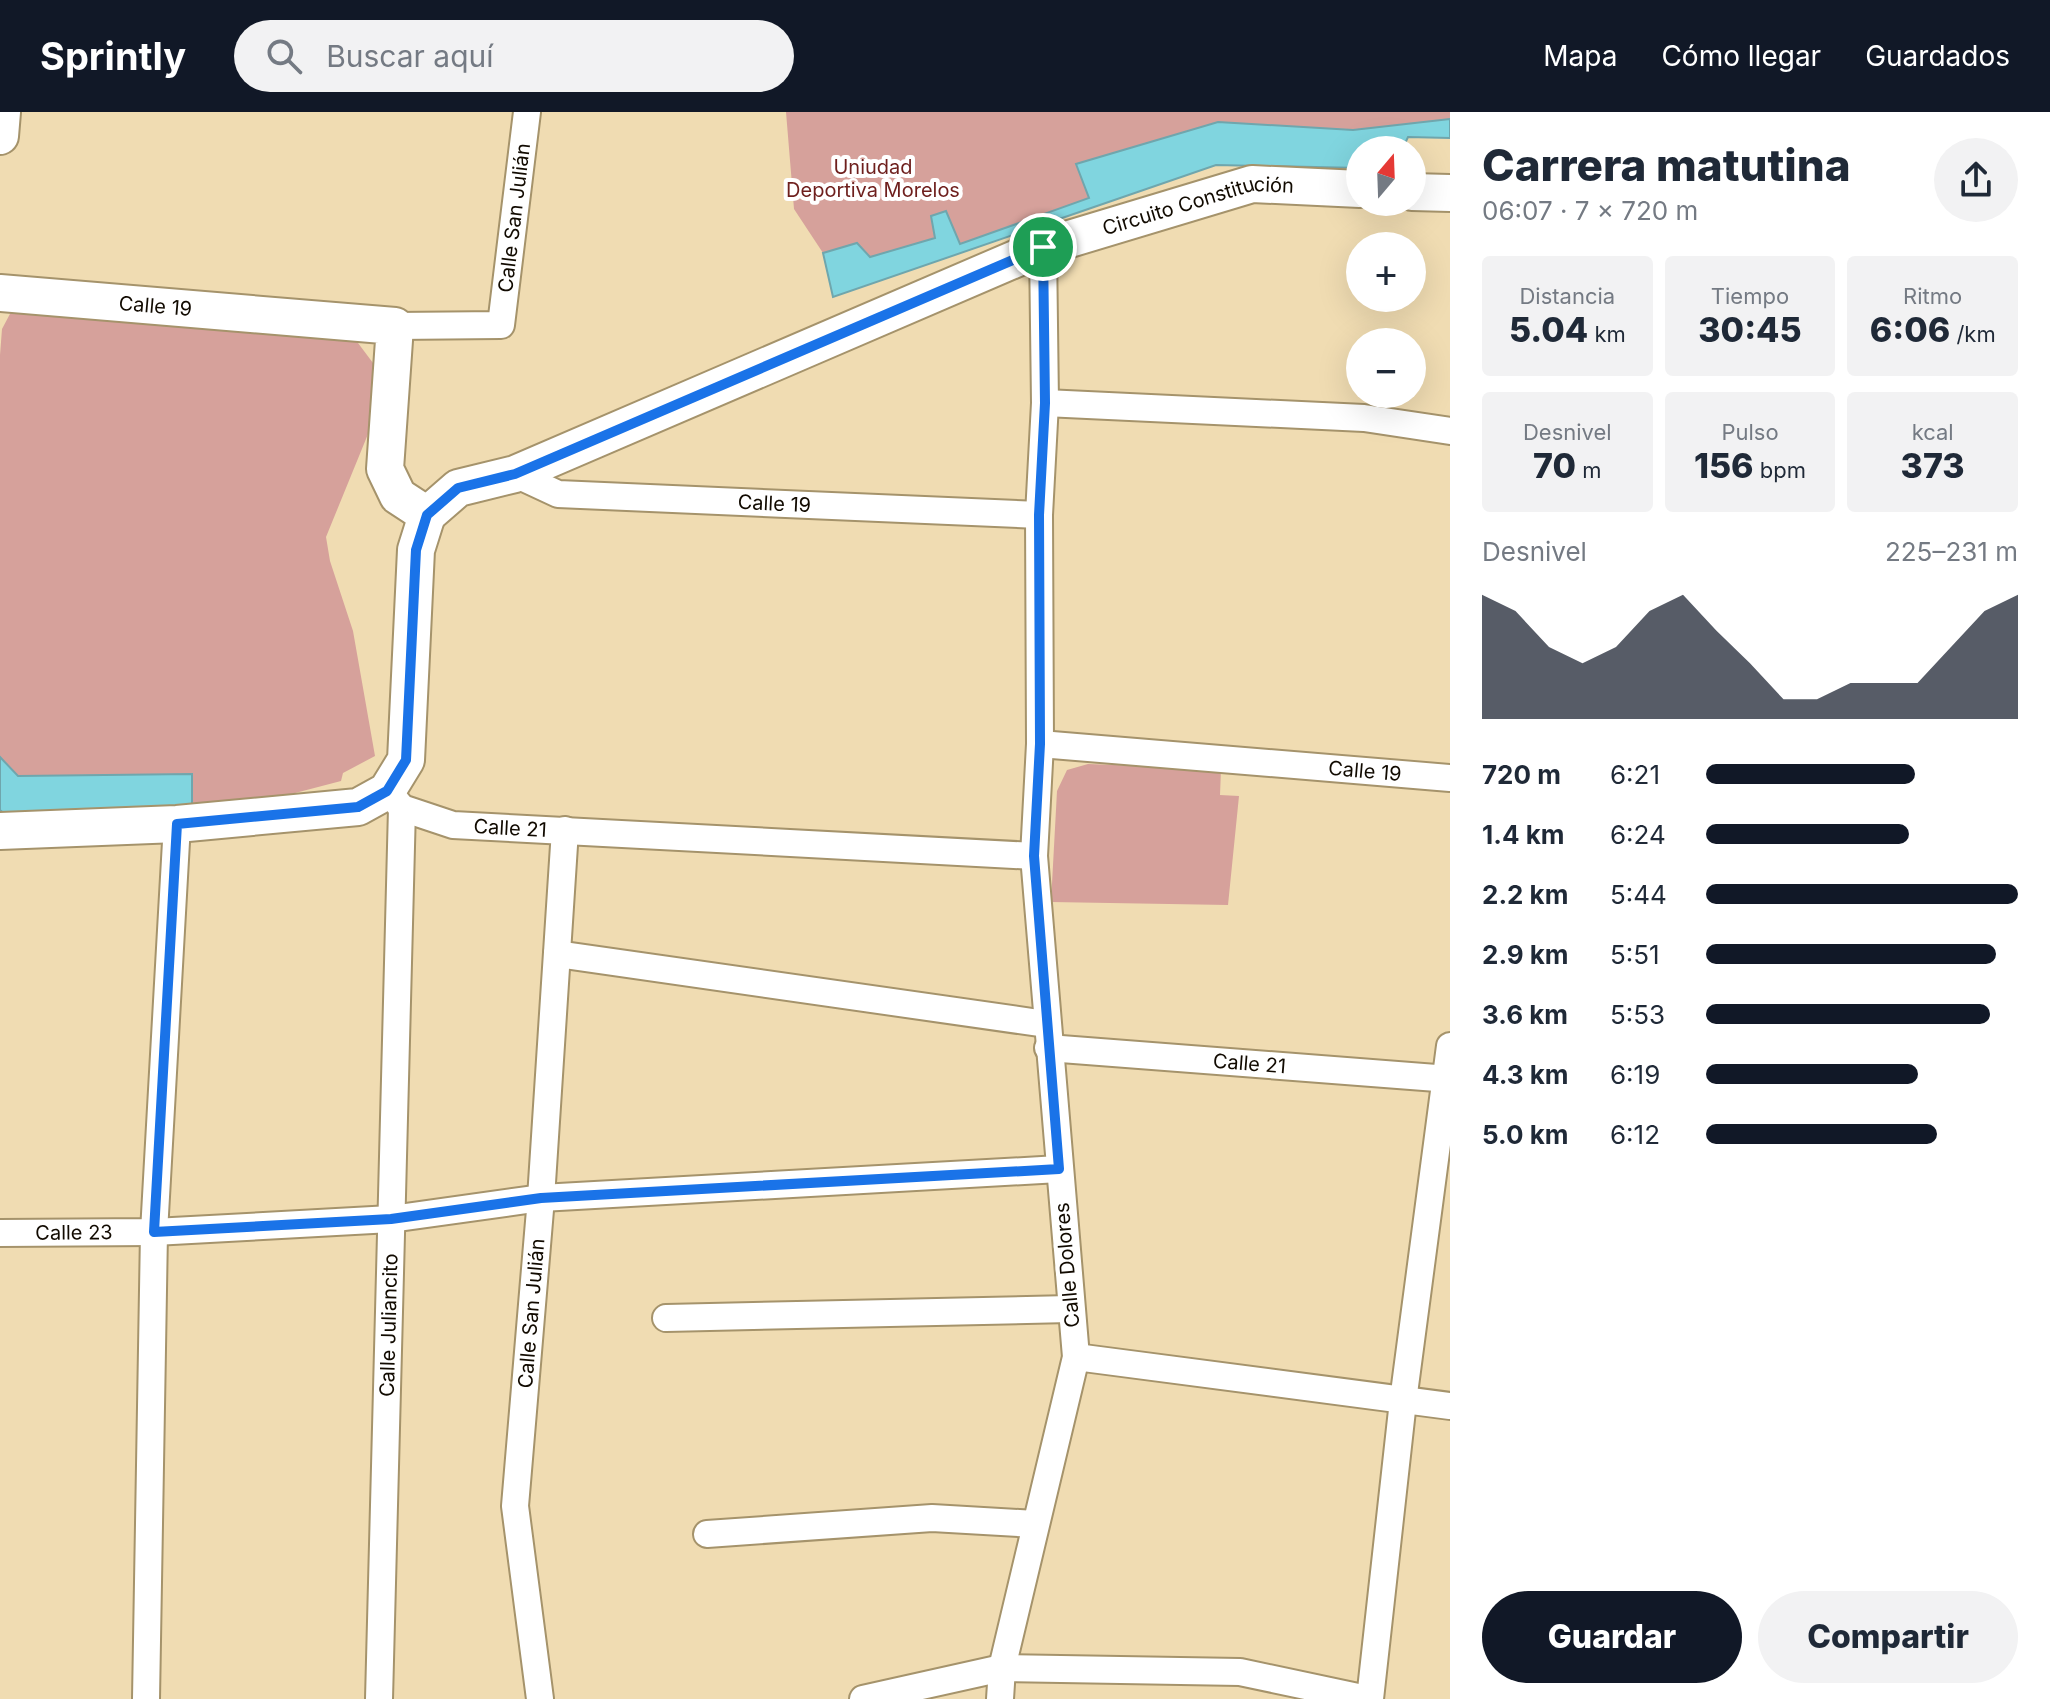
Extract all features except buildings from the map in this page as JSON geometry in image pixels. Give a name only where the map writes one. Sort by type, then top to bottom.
[{"type":"main road","points":[[0,136],[2,112]]},
{"type":"main road","name":"Circuito Constitución","points":[[427,515],[458,488],[515,474],[1043,247],[1252,184],[1346,188]]},
{"type":"main road","points":[[1426,192],[1450,193]]},
{"type":"main road","name":"Calle 19","points":[[0,293],[395,326]]},
{"type":"main road","points":[[0,831],[177,824],[358,807],[395,799],[406,760],[416,550],[427,515],[398,496],[385,469],[395,326]]},
{"type":"street","name":"Calle San Julián","points":[[501,325],[527,112]]},
{"type":"street","name":"Calle Dolores","points":[[1000,1699],[1002,1668],[1076,1357],[1034,856],[1040,744],[1039,515],[1045,403],[1043,247]]},
{"type":"street","name":"Calle 19","points":[[395,326],[501,325]]},
{"type":"street","points":[[1045,403],[1364,418],[1450,431]]},
{"type":"street","name":"Calle 19","points":[[515,474],[558,494],[1039,515]]},
{"type":"street","name":"Calle 19","points":[[1040,744],[1450,778]]},
{"type":"street","name":"Calle 21","points":[[395,799],[453,825],[1034,856]]},
{"type":"street","name":"Calle Juliancito","points":[[379,1699],[391,1219],[395,799]]},
{"type":"street","points":[[146,1699],[154,1232],[177,824]]},
{"type":"street","name":"Calle San Julián","points":[[540,1699],[515,1506],[541,1198],[565,830]]},
{"type":"street","name":"Calle 21","points":[[557,954],[1047,1036],[1447,1079]]},
{"type":"street","points":[[863,1699],[1002,1668],[1240,1672],[1369,1699],[1403,1401],[1450,1046]]},
{"type":"street","name":"Calle 23","points":[[0,1233],[154,1232],[391,1219],[541,1198],[1059,1169]]},
{"type":"street","points":[[666,1318],[1070,1309]]},
{"type":"street","points":[[1076,1357],[1450,1406]]},
{"type":"street","points":[[707,1534],[932,1518],[1035,1524]]},
{"type":"green space","name":"Uniudad Deportiva Morelos","points":[[786,112],[1450,112],[1450,119],[1353,130],[1218,122],[1076,164],[1089,198],[960,244],[945,211],[931,216],[935,238],[870,257],[857,243],[823,253],[794,209]]},
{"type":"green space","points":[[11,312],[352,335],[382,375],[377,412],[326,537],[330,561],[353,631],[375,756],[343,773],[341,781],[177,824],[7,816],[0,810],[0,355],[2,329]]},
{"type":"green space","points":[[1088,764],[1221,769],[1220,795],[1239,796],[1228,905],[1051,902],[1057,791],[1067,770]]},
{"type":"route","points":[[1043,247],[1045,403],[1039,515],[1040,744],[1034,856],[1059,1169],[541,1198],[391,1219],[154,1232],[177,824],[358,807],[387,791],[406,760],[416,550],[427,515],[458,488],[515,474],[1043,247]]}]
